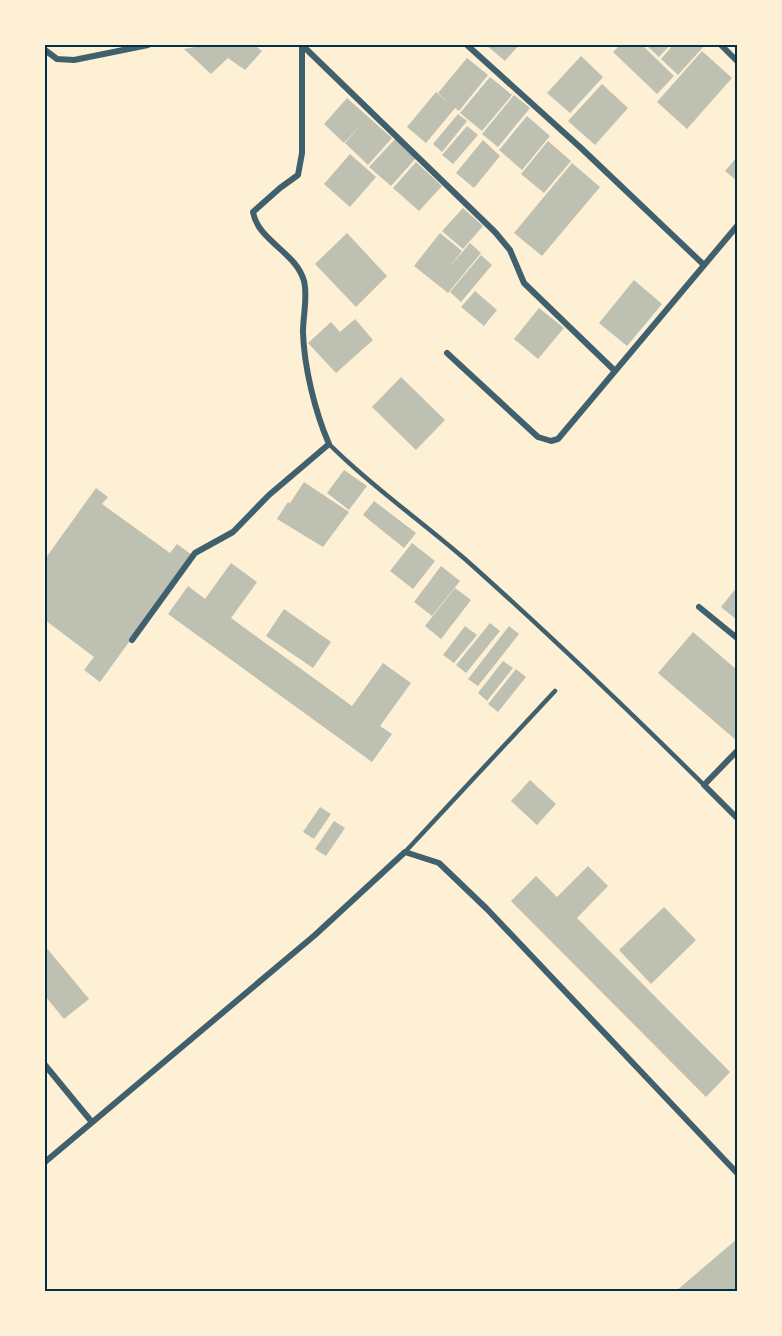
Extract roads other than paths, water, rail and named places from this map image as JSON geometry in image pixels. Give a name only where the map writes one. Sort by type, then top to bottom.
[{"type":"street","points":[[45,50],[57,59],[74,60],[148,45]]},
{"type":"street","points":[[132,640],[195,553],[233,532],[269,495],[329,444],[320,423],[306,361],[303,331],[305,283],[300,269],[255,223],[253,212],[298,175],[302,153],[302,45],[495,232],[510,250],[524,283],[615,371]]},
{"type":"street","points":[[467,45],[581,148],[704,265]]},
{"type":"street","points":[[721,45],[737,61]]},
{"type":"street","points":[[447,353],[538,437],[551,441],[558,439],[737,226]]},
{"type":"street","points":[[699,606],[737,638]]},
{"type":"street","points":[[737,751],[704,785],[737,818]]},
{"type":"street","points":[[45,1162],[315,935],[405,852],[439,863],[487,909],[737,1173]]},
{"type":"street","points":[[45,1065],[91,1121]]},
{"type":"lane","points":[[329,444],[355,470],[462,557],[571,655],[704,785]]},
{"type":"lane","points":[[405,852],[555,691]]}]
